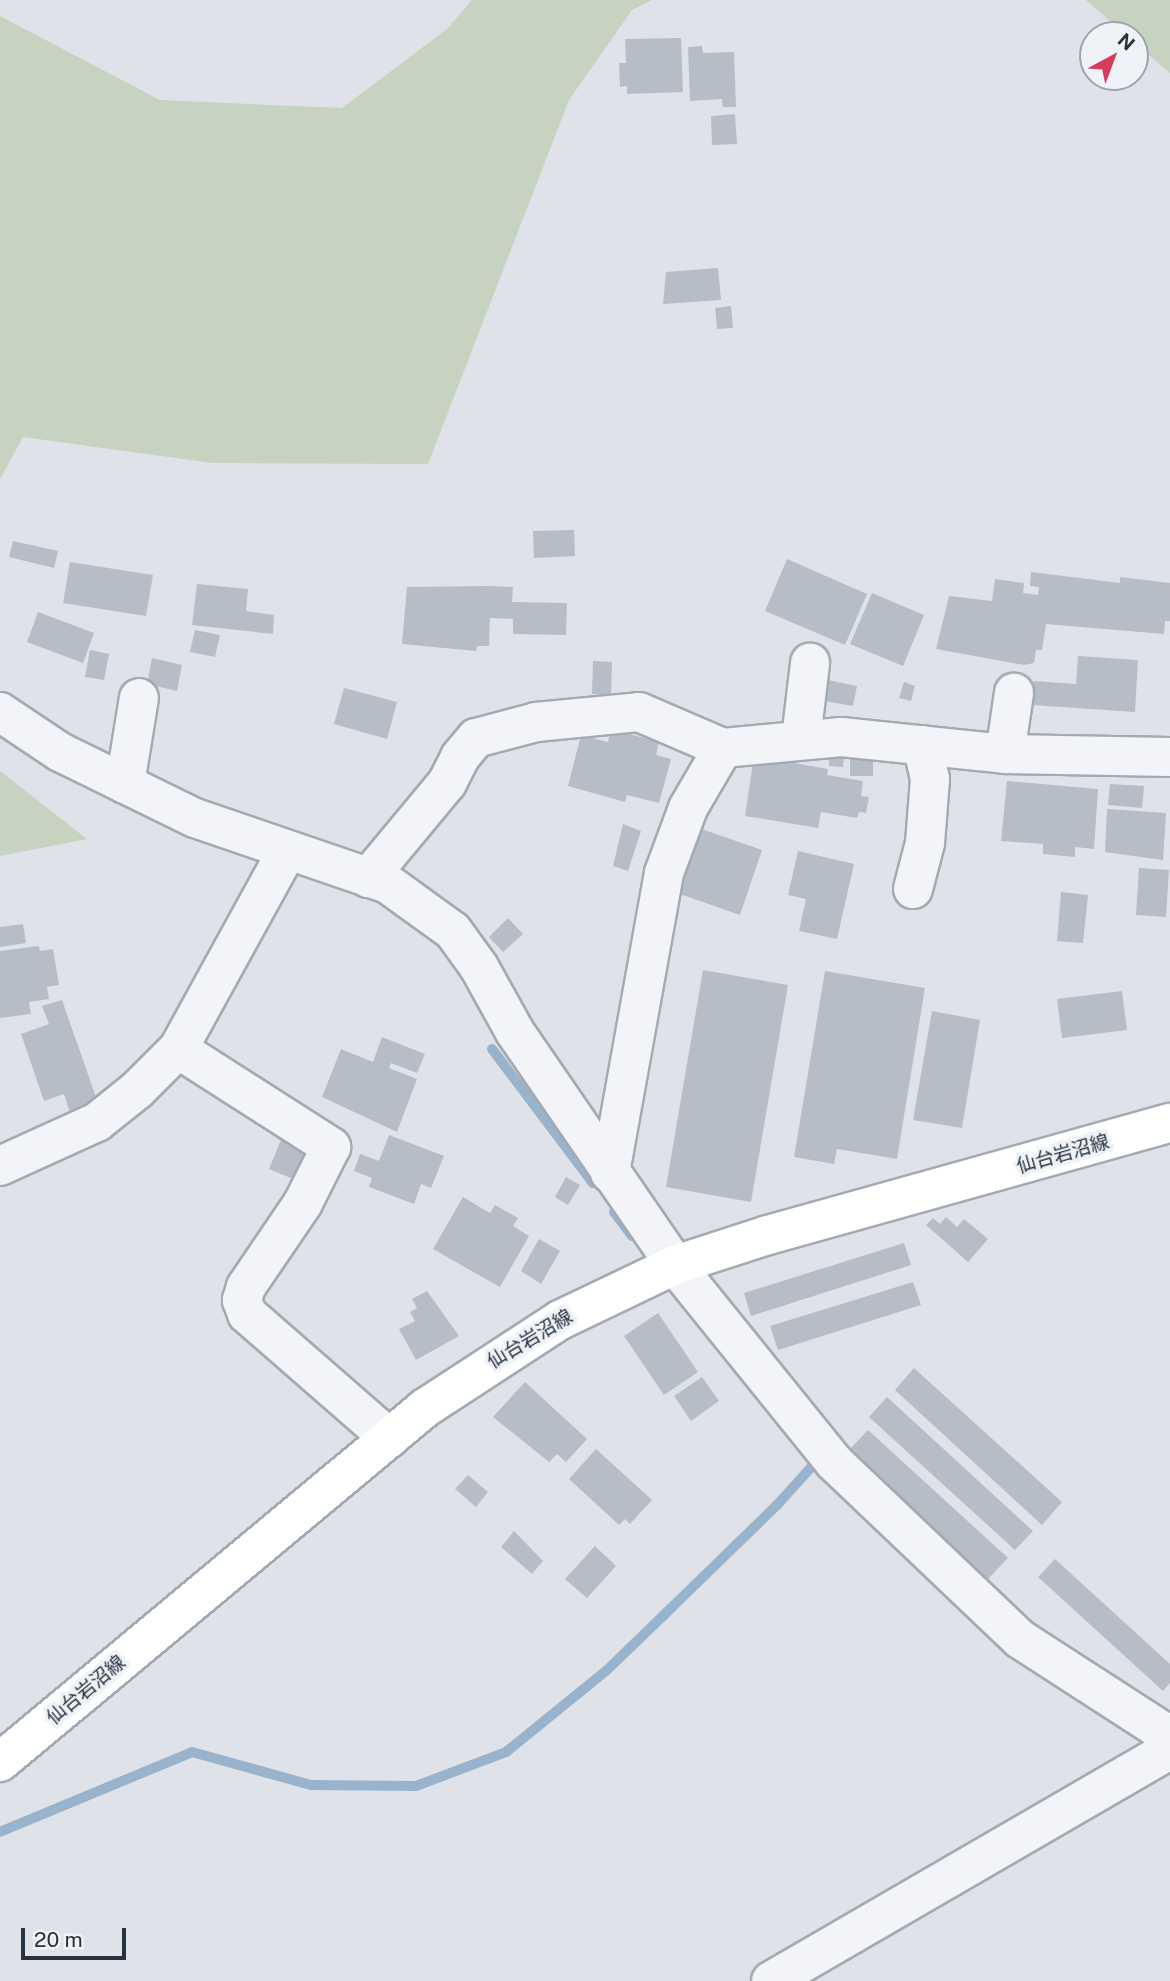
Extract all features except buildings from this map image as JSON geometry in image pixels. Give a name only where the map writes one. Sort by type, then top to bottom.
[{"type":"main road","name":"仙台岩沼線","points":[[0,1762],[389,1438],[513,1348],[560,1320],[675,1265],[1170,1122]]},
{"type":"street","points":[[801,739],[810,663]]},
{"type":"street","points":[[1005,754],[1014,693]]},
{"type":"street","points":[[124,783],[139,698]]},
{"type":"street","points":[[0,712],[60,752],[195,818],[368,878],[409,897],[453,931],[610,1173],[675,1265],[834,1462],[1020,1639],[1170,1736]]},
{"type":"street","points":[[368,878],[447,783],[460,757],[476,738],[536,722],[639,712],[723,748],[841,737],[1005,754],[1170,757]]},
{"type":"street","points":[[913,889],[925,843],[930,779],[922,745]]},
{"type":"street","points":[[610,1173],[664,873],[688,808],[723,748]]},
{"type":"street","points":[[0,1166],[97,1122],[138,1090],[178,1049],[287,850]]},
{"type":"street","points":[[178,1049],[331,1147],[303,1203],[246,1287],[242,1300],[247,1314],[389,1438]]},
{"type":"street","points":[[771,1981],[1170,1750]]},
{"type":"green space","points":[[472,0],[652,0],[632,10],[569,100],[428,464],[212,463],[23,437],[0,479],[0,16],[160,100],[342,108],[447,29]]},
{"type":"green space","points":[[1086,0],[1170,0],[1170,73],[1149,55],[1149,21],[1110,21]]},
{"type":"green space","points":[[0,771],[87,839],[0,856]]},
{"type":"waterway","points":[[492,1049],[593,1183]]},
{"type":"waterway","points":[[614,1212],[632,1236]]},
{"type":"waterway","points":[[0,1832],[192,1752],[311,1785],[416,1786],[506,1752],[607,1670],[778,1504],[815,1463],[809,1456]]}]
